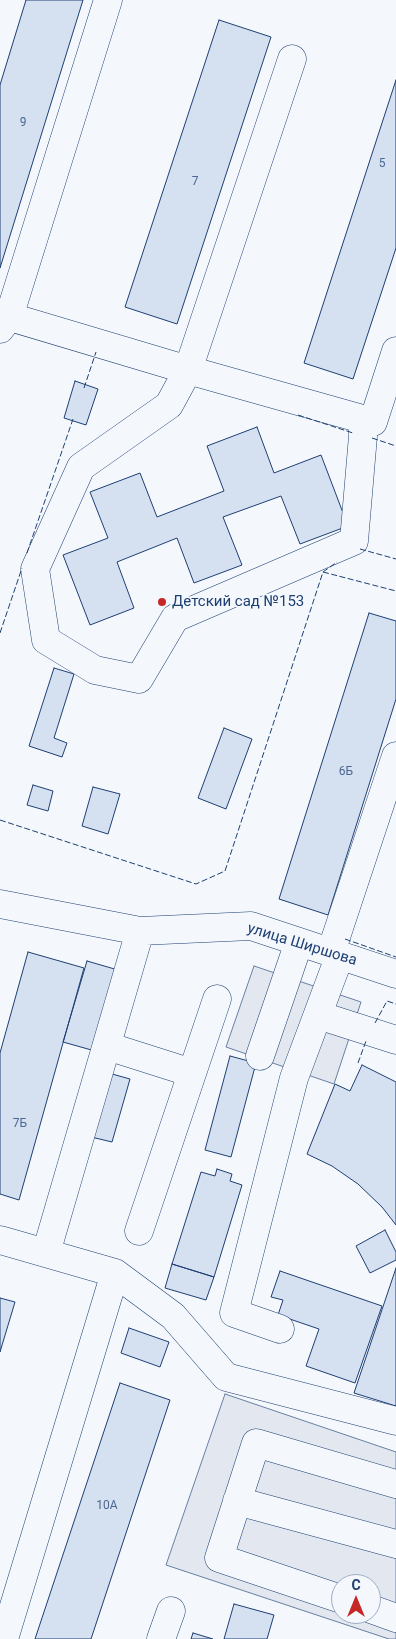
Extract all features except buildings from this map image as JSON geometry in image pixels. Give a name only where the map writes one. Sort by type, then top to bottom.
[{"type":"street","points":[[108,0],[3,320],[373,422],[396,351]]},
{"type":"street","points":[[292,58],[188,370],[169,405],[81,467],[34,569],[46,640],[95,670],[140,679],[175,618],[354,541],[363,436],[362,419]]},
{"type":"street","points":[[280,1330],[234,1313],[294,1078],[318,1015],[396,756]]},
{"type":"street","name":"улица Ширшова","points":[[1,908],[140,931],[251,926],[396,974]]},
{"type":"street","points":[[46,1253],[140,931]]},
{"type":"street","points":[[260,1056],[299,942]]},
{"type":"street","points":[[139,1231],[217,999]]},
{"type":"street","points":[[318,1015],[396,1040]]},
{"type":"street","points":[[106,1046],[192,1073]]},
{"type":"street","points":[[0,1240],[115,1273],[173,1316],[226,1377],[396,1421]]},
{"type":"street","points":[[4,1639],[115,1273]]},
{"type":"street","points":[[331,1596],[219,1558],[256,1443],[396,1484]]},
{"type":"street","points":[[237,1501],[396,1544]]},
{"type":"street","points":[[161,1639],[171,1611]]},
{"type":"street","points":[[381,1613],[396,1618]]},
{"type":"shaded area","points":[[254,966],[361,1002],[334,1084],[226,1047]]},
{"type":"shaded area","points":[[225,1394],[396,1452],[396,1639],[389,1639],[344,1624],[381,1624],[381,1574],[331,1574],[331,1620],[166,1565]]},
{"type":"fence","points":[[84,388],[96,352]]},
{"type":"fence","points":[[298,415],[353,433]]},
{"type":"fence","points":[[27,553],[73,419]]},
{"type":"fence","points":[[372,438],[396,446]]},
{"type":"fence","points":[[360,549],[396,559]]},
{"type":"fence","points":[[0,820],[196,884],[225,871],[323,572],[337,562]]},
{"type":"fence","points":[[0,633],[22,568]]},
{"type":"fence","points":[[323,572],[396,591]]},
{"type":"fence","points":[[345,939],[396,957]]},
{"type":"fence","points":[[375,1023],[387,1001],[396,1004]]},
{"type":"fence","points":[[358,1063],[366,1041]]},
{"type":"place","name":"Детский сад №153","points":[[162,602]]}]
